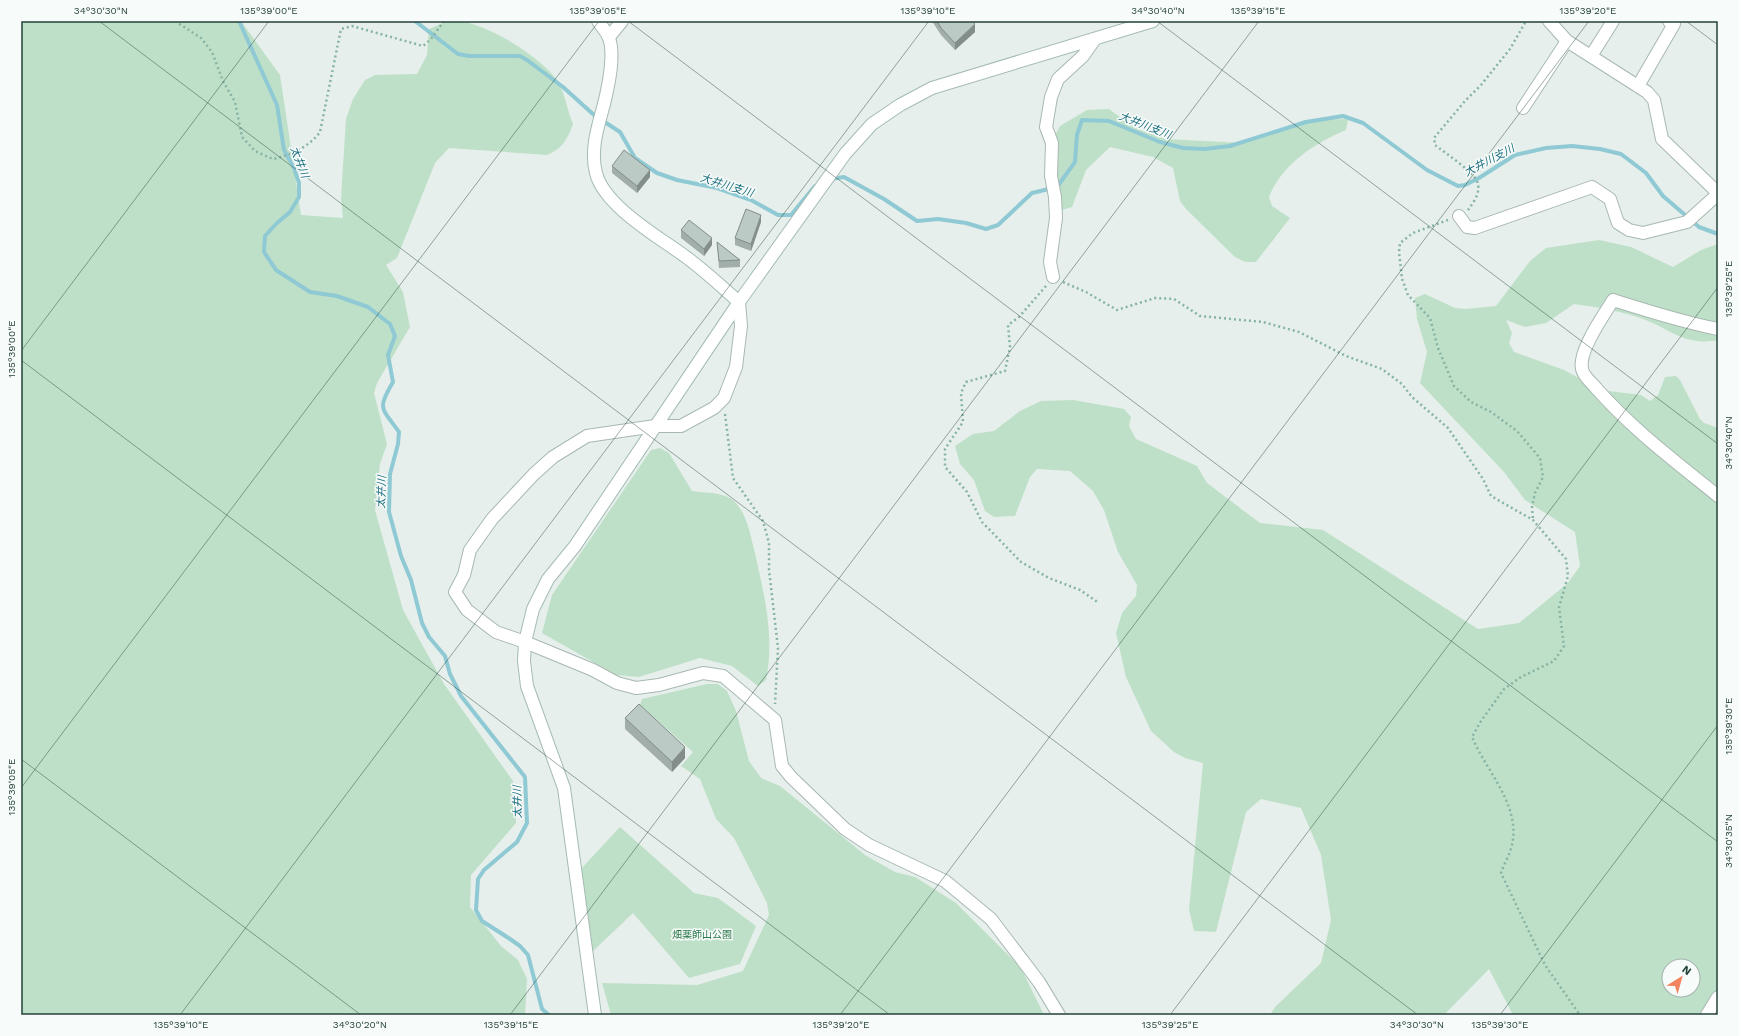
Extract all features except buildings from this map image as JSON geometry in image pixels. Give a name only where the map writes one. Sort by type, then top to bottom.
[{"type":"street","points":[[598,21],[609,37],[611,54],[610,76],[598,125],[594,157],[596,172],[600,184],[614,202],[703,270],[739,302],[741,326],[736,367],[724,398],[714,408],[681,426],[655,426],[587,436],[553,457],[534,474],[492,519],[470,550],[464,576],[455,592],[467,610],[496,632],[525,642],[593,670],[617,683],[636,688],[659,685],[703,673],[723,676],[775,720],[782,766],[791,777],[845,829],[869,845],[945,881],[991,920],[1039,982],[1059,1015]]},
{"type":"street","points":[[609,37],[622,21]]},
{"type":"street","points":[[595,1015],[564,788],[527,686],[524,661],[525,642],[533,609],[548,579],[574,546],[781,242],[845,154],[872,124],[900,105],[932,88],[1095,39],[1127,25],[1153,21]]},
{"type":"street","points":[[1459,216],[1467,227],[1475,228],[1592,186],[1610,199],[1618,223],[1629,230],[1643,233],[1687,222],[1718,193],[1662,139],[1654,100],[1647,92],[1567,41],[1549,21]]},
{"type":"street","points":[[1591,56],[1613,21]]},
{"type":"street","points":[[1638,86],[1674,24],[1669,21]]},
{"type":"street","points":[[1053,277],[1050,262],[1056,218],[1055,197],[1051,176],[1052,143],[1046,127],[1051,97],[1058,79],[1083,56],[1095,39]]},
{"type":"street","points":[[1524,108],[1567,41]]},
{"type":"street","points":[[1718,328],[1694,324],[1656,314],[1613,300],[1584,348],[1582,369],[1612,406],[1674,461],[1718,496]]},
{"type":"street","points":[[1707,1015],[1718,997]]},
{"type":"path","points":[[176,21],[200,38],[212,52],[223,81],[235,102],[242,137],[255,151],[273,159],[293,153],[314,140],[320,132],[341,29],[352,26],[423,46],[431,39],[443,21]]},
{"type":"path","points":[[1526,21],[1510,49],[1481,85],[1465,101],[1434,138],[1435,145],[1472,175],[1478,184],[1477,196],[1467,212],[1413,233],[1400,244],[1399,252],[1402,279],[1408,295],[1430,318],[1438,348],[1454,386],[1471,402],[1491,412],[1517,431],[1540,458],[1543,476],[1535,493],[1532,507],[1533,520]]},
{"type":"path","points":[[1100,603],[1080,590],[1049,578],[1021,562],[982,522],[967,492],[945,467],[945,448],[963,422],[960,393],[966,382],[1005,371],[1010,347],[1008,325],[1019,317],[1053,277],[1086,292],[1117,310],[1155,298],[1174,299],[1200,316],[1263,322],[1299,332],[1346,356],[1382,368],[1402,384],[1412,397],[1448,428],[1483,479],[1491,496],[1533,520],[1566,559],[1568,576],[1559,607],[1564,646],[1554,662],[1521,677],[1504,689],[1481,721],[1472,738],[1478,752],[1488,766],[1508,804],[1513,823],[1512,845],[1501,873],[1545,965],[1580,1015]]},
{"type":"path","points":[[724,398],[733,478],[763,521],[769,543],[769,570],[778,648],[775,720]]},
{"type":"green space","points":[[21,21],[241,21],[280,75],[301,215],[343,218],[341,198],[346,119],[353,99],[365,80],[375,75],[417,74],[427,55],[429,29],[449,21],[462,22],[493,32],[525,51],[551,73],[559,83],[573,124],[564,143],[557,149],[547,155],[449,148],[435,163],[397,258],[386,265],[403,292],[410,327],[377,383],[374,393],[387,444],[380,464],[375,510],[403,610],[444,684],[513,781],[516,823],[471,875],[470,907],[501,946],[518,960],[527,979],[525,1015],[21,1015]]},
{"type":"green space","points":[[1109,109],[1135,128],[1165,139],[1244,143],[1305,120],[1348,119],[1346,130],[1311,148],[1282,174],[1269,197],[1272,206],[1290,218],[1256,262],[1245,262],[1235,257],[1186,209],[1180,201],[1173,168],[1153,157],[1110,147],[1086,170],[1072,207],[1062,210],[1050,145],[1060,126],[1087,110]]},
{"type":"green space","points":[[1599,240],[1631,247],[1673,267],[1701,250],[1718,244],[1718,340],[1695,341],[1648,321],[1629,315],[1606,309],[1574,304],[1546,323],[1525,327],[1506,320],[1512,333],[1509,343],[1514,352],[1564,370],[1601,390],[1641,395],[1650,401],[1658,395],[1665,377],[1676,376],[1680,380],[1700,419],[1704,423],[1718,428],[1718,1015],[1513,1015],[1489,969],[1444,1015],[1270,1015],[1275,1007],[1321,963],[1331,920],[1321,855],[1301,808],[1261,799],[1246,812],[1216,932],[1194,931],[1189,910],[1203,763],[1185,758],[1174,752],[1151,731],[1126,677],[1116,633],[1122,613],[1136,596],[1137,585],[1118,552],[1104,510],[1093,491],[1070,471],[1037,469],[1030,477],[1015,516],[994,517],[985,511],[974,480],[960,464],[955,446],[973,434],[994,431],[1020,411],[1041,401],[1073,400],[1124,409],[1131,417],[1129,426],[1136,439],[1197,466],[1207,483],[1260,523],[1323,530],[1478,629],[1519,623],[1568,583],[1580,566],[1575,532],[1525,500],[1504,472],[1420,383],[1427,352],[1417,319],[1415,298],[1425,294],[1455,308],[1465,309],[1496,306],[1530,261],[1546,248]]},
{"type":"green space","points":[[660,448],[669,453],[692,491],[726,496],[735,502],[746,520],[762,584],[769,632],[766,680],[758,686],[732,666],[700,658],[639,677],[616,675],[542,633],[552,595],[651,450]]},
{"type":"green space","points":[[707,684],[718,684],[727,691],[736,711],[749,761],[761,778],[780,786],[865,855],[895,872],[915,877],[956,903],[1021,968],[1044,1015],[611,1015],[602,983],[697,985],[743,971],[769,915],[767,903],[734,838],[716,819],[700,779],[681,766],[693,752],[640,705],[642,699]]},
{"type":"green space","name":"畑薬師山公園","points":[[620,827],[694,893],[718,898],[756,926],[740,964],[689,978],[633,913],[591,953],[580,870]]},
{"type":"waterway","name":"太井川","points":[[239,21],[277,105],[284,150],[294,168],[299,183],[299,197],[290,212],[265,236],[264,252],[276,270],[310,292],[337,296],[368,307],[390,324],[395,336],[388,355],[393,382],[383,403],[383,408],[399,432],[398,444],[390,474],[389,512],[401,556],[411,580],[422,623],[429,637],[445,656],[450,674],[461,696],[525,777],[527,823],[517,842],[484,870],[478,879],[476,910],[482,921],[520,946],[528,955],[542,1009],[549,1015]]},
{"type":"waterway","name":"大井川支川","points":[[415,21],[458,54],[469,56],[520,56],[527,60],[563,87],[594,115],[620,132],[635,158],[657,173],[677,180],[717,188],[751,200],[778,215],[791,215],[815,186]]},
{"type":"waterway","name":"大井川支川","points":[[830,179],[844,177],[884,199],[917,221],[938,219],[966,223],[986,229],[998,225],[1032,193],[1057,187],[1075,162],[1077,135],[1082,120],[1109,121],[1160,142],[1183,148],[1205,149],[1230,146],[1306,122],[1343,116],[1363,123],[1427,170],[1458,186],[1465,185],[1479,178],[1515,155],[1546,148],[1572,146],[1600,149],[1621,154],[1646,173],[1663,196],[1699,227],[1718,234]]}]
